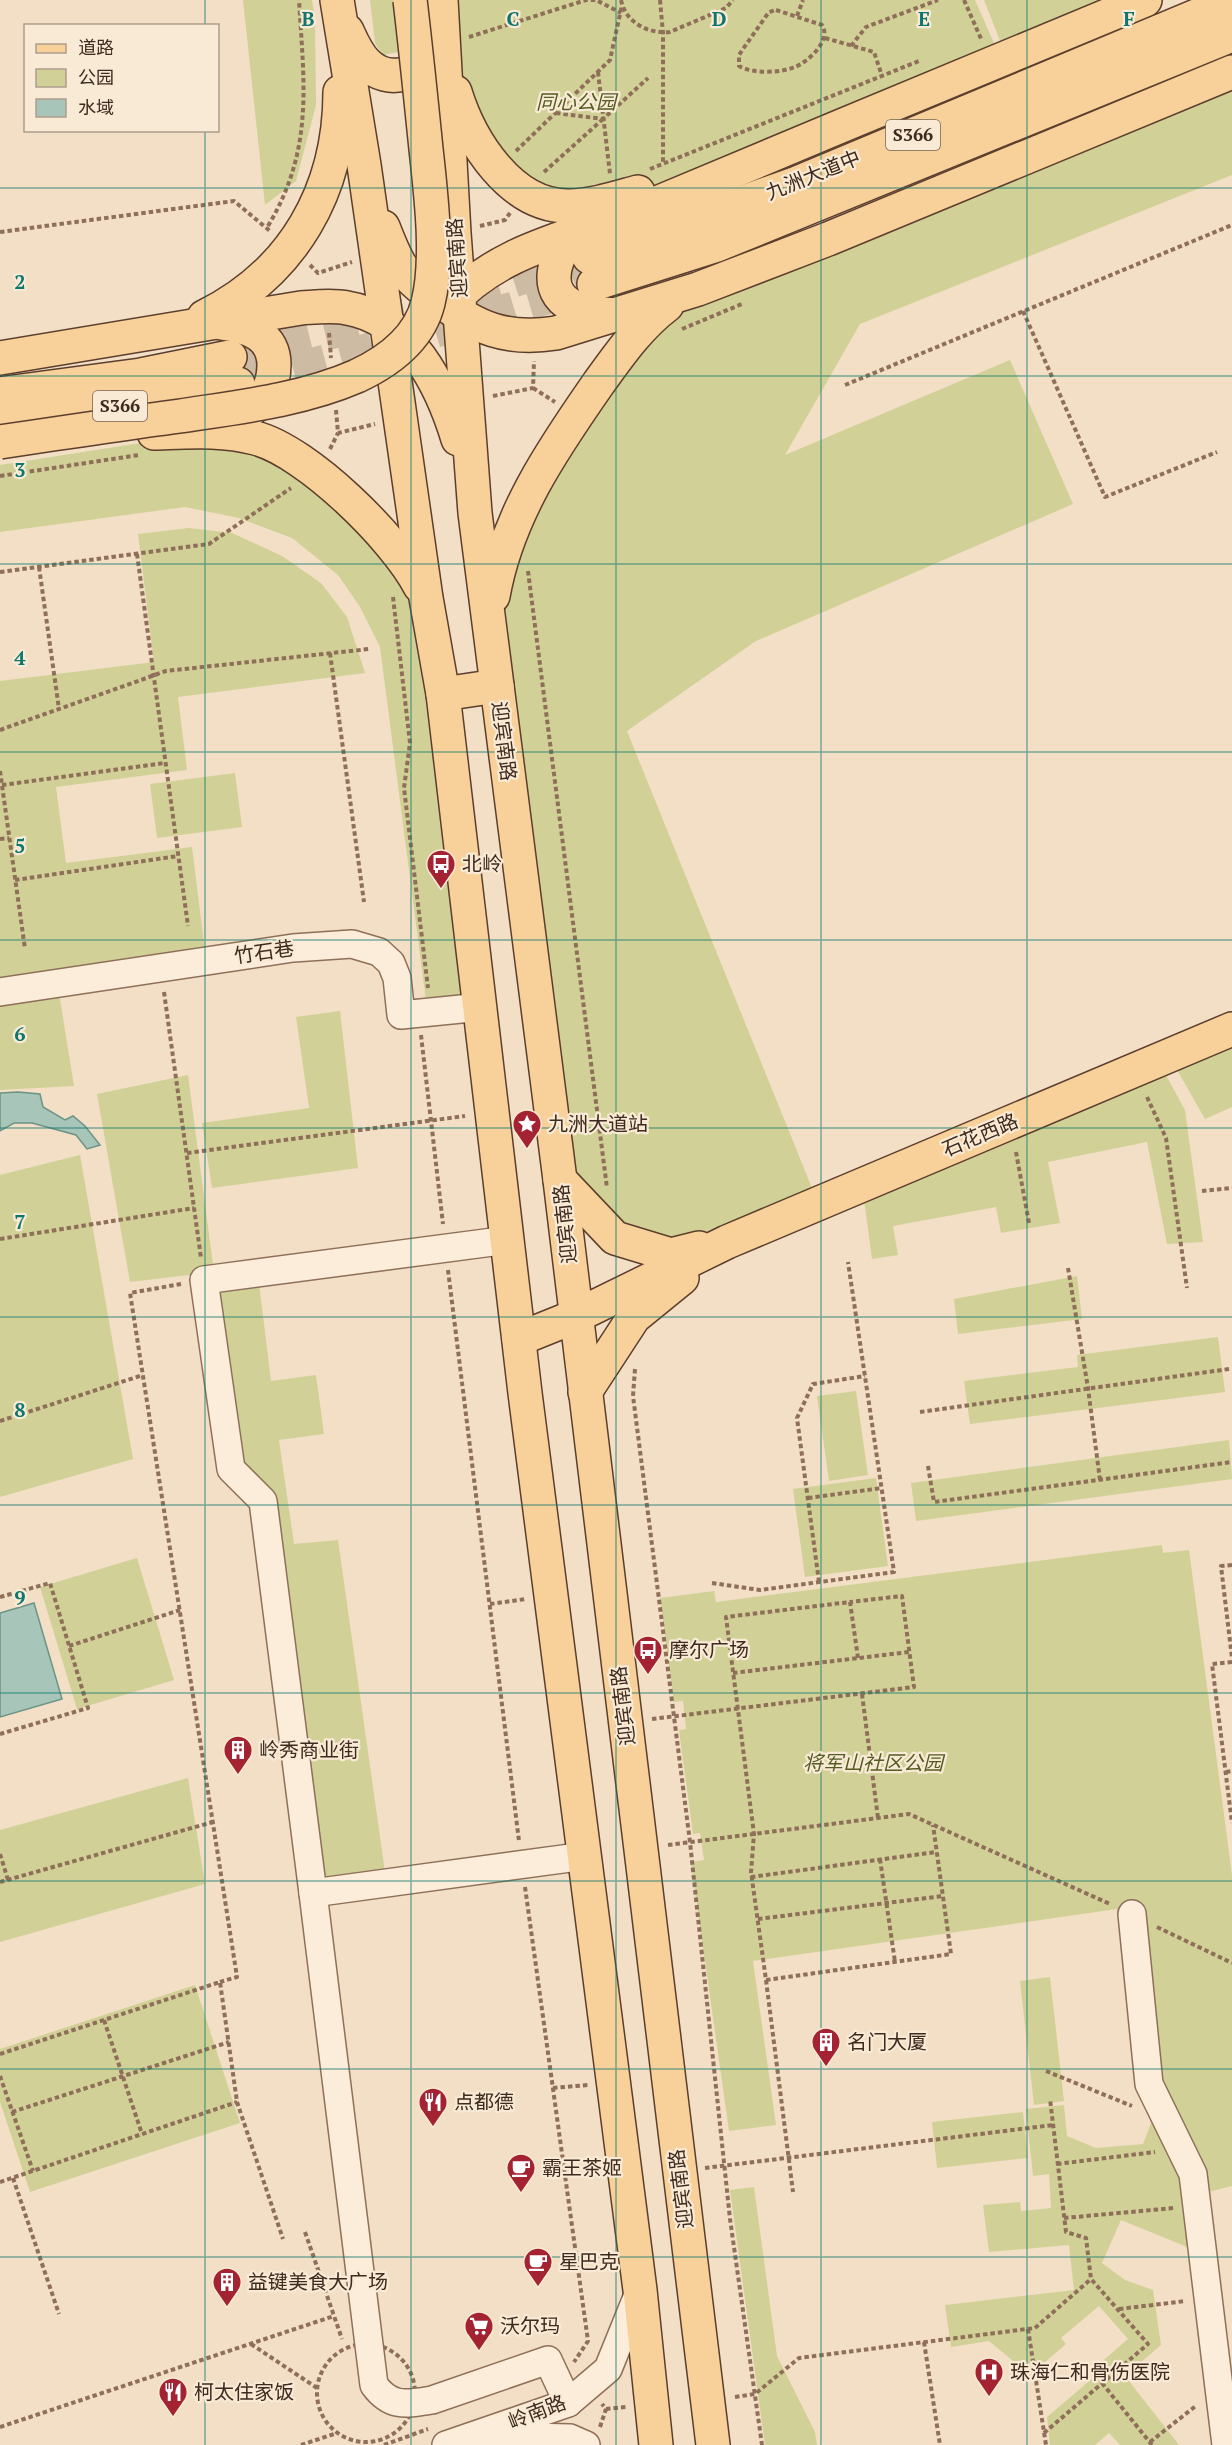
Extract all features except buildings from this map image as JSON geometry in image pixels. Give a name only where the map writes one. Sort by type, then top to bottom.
[{"type":"main road","points":[[0,442],[235,408],[307,392],[364,372],[393,354],[410,339],[423,318],[428,303],[433,228],[410,0]]},
{"type":"main road","points":[[618,315],[578,309],[565,301],[558,292],[554,272],[556,260],[585,259],[647,208],[806,140],[983,43],[1145,0]]},
{"type":"main road","name":"九洲大道中","points":[[585,259],[797,183],[1232,1]]},
{"type":"main road","points":[[338,8],[365,62],[376,71],[391,74],[406,74],[420,68],[430,56],[450,13]]},
{"type":"main road","points":[[338,8],[364,165],[398,341],[399,419],[426,598],[444,694],[519,1339],[639,2290],[656,2445]]},
{"type":"main road","points":[[179,329],[218,310],[243,294],[269,272],[291,249],[306,227],[322,196],[330,170],[340,102],[338,8]]},
{"type":"main road","name":"迎宾南路","points":[[450,13],[461,48],[454,233],[447,263],[450,303],[560,1180],[713,2445]]},
{"type":"main road","name":"九洲大道中","points":[[585,259],[717,244],[1232,35]]},
{"type":"main road","points":[[461,48],[459,108],[472,133],[489,159],[508,181],[526,194],[544,202],[568,206],[592,204],[670,183],[806,140]]},
{"type":"main road","points":[[364,165],[381,222],[399,264],[408,276],[496,332],[534,337],[576,329],[698,289],[828,239],[1232,72]]},
{"type":"main road","points":[[151,443],[307,403],[335,392],[358,380],[398,341],[450,303],[494,266],[521,253],[585,259]]},
{"type":"main road","points":[[488,618],[497,572],[507,539],[525,497],[576,416],[635,333],[652,316],[672,302],[698,289]]},
{"type":"main road","points":[[0,358],[326,306],[349,308],[368,314],[398,341],[437,382],[448,405],[475,513]]},
{"type":"main road","points":[[216,323],[240,325],[258,333],[268,343],[273,358],[271,385],[265,396],[236,421]]},
{"type":"main road","name":"S366","points":[[0,394],[141,375],[234,370],[153,401],[0,423]]},
{"type":"main road","points":[[0,456],[151,443],[209,432],[256,438],[277,445],[318,474],[387,538],[414,573],[426,598]]},
{"type":"main road","points":[[444,694],[497,686]]},
{"type":"main road","name":"石花西路","points":[[727,1242],[1232,1029]]},
{"type":"main road","points":[[560,1180],[615,1238],[671,1255],[727,1242]]},
{"type":"main road","points":[[519,1339],[576,1316],[727,1242]]},
{"type":"main road","points":[[585,1392],[634,1317],[727,1242]]},
{"type":"street","name":"竹石巷","points":[[0,992],[293,948],[352,944],[379,952],[391,963],[397,978],[401,1015],[418,1013]]},
{"type":"street","points":[[418,1013],[481,1007]]},
{"type":"street","points":[[508,1240],[204,1280],[231,1469],[263,1501],[374,2385],[383,2397],[401,2404],[432,2400],[548,2360],[563,2392]]},
{"type":"street","points":[[313,1893],[585,1856]]},
{"type":"street","points":[[1132,1914],[1149,2084],[1193,2174],[1227,2445]]},
{"type":"street","name":"岭南路","points":[[442,2435],[474,2435],[608,2368],[639,2290]]},
{"type":"street","points":[[474,2435],[570,2438],[586,2445]]},
{"type":"path","points":[[264,234],[282,203],[296,165],[305,98],[299,0]]},
{"type":"path","points":[[450,13],[461,48],[586,0],[596,0],[621,13]]},
{"type":"path","points":[[660,0],[663,33],[663,164]]},
{"type":"path","points":[[622,2],[628,15],[643,29],[663,33],[726,8],[733,0]]},
{"type":"path","points":[[797,16],[803,0]]},
{"type":"path","points":[[851,46],[867,27],[938,0]]},
{"type":"path","points":[[964,0],[983,43]]},
{"type":"path","points":[[516,151],[610,60],[622,2]]},
{"type":"path","points":[[776,10],[797,16],[822,25],[826,33],[825,38],[806,60],[792,68],[749,71],[739,66],[739,55],[769,12],[776,10]]},
{"type":"path","points":[[825,38],[874,52],[882,76]]},
{"type":"path","points":[[643,172],[926,58]]},
{"type":"path","points":[[598,72],[611,184]]},
{"type":"path","points":[[556,113],[603,119],[648,78]]},
{"type":"path","points":[[511,144],[523,158]]},
{"type":"path","points":[[537,171],[549,180]]},
{"type":"path","points":[[0,232],[234,201],[267,228]]},
{"type":"path","points":[[845,385],[1232,225]]},
{"type":"path","points":[[676,332],[752,300]]},
{"type":"path","points":[[1023,311],[1105,497],[1217,452]]},
{"type":"path","points":[[0,476],[151,443]]},
{"type":"path","points":[[0,572],[208,544],[289,489],[318,474]]},
{"type":"path","points":[[137,554],[188,926]]},
{"type":"path","points":[[528,566],[607,1189],[611,1195]]},
{"type":"path","points":[[39,567],[59,709]]},
{"type":"path","points":[[393,594],[410,743],[404,788],[429,992],[418,1013],[522,1865],[588,2341],[566,2375],[563,2392]]},
{"type":"path","points":[[0,730],[166,670],[369,649]]},
{"type":"path","points":[[330,653],[364,902]]},
{"type":"path","points":[[410,743],[418,742]]},
{"type":"path","points":[[2,785],[165,763]]},
{"type":"path","points":[[0,771],[25,949]]},
{"type":"path","points":[[0,839],[9,838]]},
{"type":"path","points":[[15,880],[178,856]]},
{"type":"path","points":[[0,2054],[237,1977],[130,1293],[204,1280],[160,967]]},
{"type":"path","points":[[1157,1093],[1147,1097],[1166,1138],[1187,1288]]},
{"type":"path","points":[[187,1153],[493,1112]]},
{"type":"path","points":[[1006,1156],[1016,1152],[1029,1223]]},
{"type":"path","points":[[1202,1191],[1232,1188]]},
{"type":"path","points":[[0,1239],[194,1208]]},
{"type":"path","points":[[712,1583],[760,1590],[894,1572],[848,1262]]},
{"type":"path","points":[[1068,1268],[1100,1480]]},
{"type":"path","points":[[635,1367],[633,1396],[690,1842],[724,2166],[762,2445]]},
{"type":"path","points":[[920,1412],[1229,1369]]},
{"type":"path","points":[[0,1420],[143,1375]]},
{"type":"path","points":[[819,1582],[797,1418],[813,1384],[865,1376]]},
{"type":"path","points":[[928,1466],[934,1502],[1232,1461]]},
{"type":"path","points":[[808,1498],[882,1488]]},
{"type":"path","points":[[1232,1565],[1221,1566],[1232,1660],[1212,1664],[1232,1823]]},
{"type":"path","points":[[0,1597],[50,1583],[88,1708],[0,1734]]},
{"type":"path","points":[[625,1722],[738,1708],[862,1694],[914,1687],[902,1596],[726,1617],[733,1673],[738,1708],[754,1833],[752,1877],[794,2192]]},
{"type":"path","points":[[490,1604],[527,1599]]},
{"type":"path","points":[[850,1602],[858,1658]]},
{"type":"path","points":[[69,1646],[180,1610]]},
{"type":"path","points":[[733,1673],[909,1652]]},
{"type":"path","points":[[862,1694],[878,1818]]},
{"type":"path","points":[[1226,1772],[1232,1771]]},
{"type":"path","points":[[640,1848],[909,1814],[1132,1914],[1232,1964]]},
{"type":"path","points":[[0,1882],[213,1822]]},
{"type":"path","points":[[766,1980],[951,1954],[933,1825]]},
{"type":"path","points":[[752,1877],[936,1852]]},
{"type":"path","points":[[0,1854],[8,1880]]},
{"type":"path","points":[[880,1859],[895,1962]]},
{"type":"path","points":[[758,1919],[943,1896]]},
{"type":"path","points":[[220,1983],[237,2102],[283,2239]]},
{"type":"path","points":[[104,2020],[142,2134]]},
{"type":"path","points":[[12,2112],[229,2042]]},
{"type":"path","points":[[1046,2071],[1166,2120]]},
{"type":"path","points":[[0,2076],[33,2171]]},
{"type":"path","points":[[553,2088],[593,2084]]},
{"type":"path","points":[[1044,2433],[1148,2343],[1091,2279],[1086,2238],[1066,2232],[1050,2099]]},
{"type":"path","points":[[0,2182],[237,2102]]},
{"type":"path","points":[[702,2169],[1053,2125]]},
{"type":"path","points":[[1057,2164],[1181,2149]]},
{"type":"path","points":[[13,2178],[59,2314]]},
{"type":"path","points":[[1064,2218],[1197,2205]]},
{"type":"path","points":[[306,2232],[345,2349]]},
{"type":"path","points":[[754,2394],[799,2358],[1035,2328],[1091,2279]]},
{"type":"path","points":[[1118,2310],[1208,2299]]},
{"type":"path","points":[[0,2427],[334,2316]]},
{"type":"path","points":[[1028,2329],[1046,2445]]},
{"type":"path","points":[[924,2342],[940,2445]]},
{"type":"path","points":[[251,2344],[317,2388]]},
{"type":"path","points":[[1102,2383],[1151,2444],[1219,2387]]},
{"type":"path","points":[[301,2445],[337,2433]]},
{"type":"path","points":[[384,2445],[442,2435]]},
{"type":"green space","points":[[243,0],[312,0],[315,19],[316,105],[296,181],[265,205]]},
{"type":"green space","points":[[370,0],[400,0],[405,47],[399,52],[383,55],[375,43]]},
{"type":"green space","name":"同心公园","points":[[442,0],[975,0],[1001,59],[669,182],[624,195],[568,206],[472,133]]},
{"type":"green space","points":[[984,0],[1129,0],[1004,51]]},
{"type":"green space","points":[[1232,72],[1232,175],[860,324],[785,455],[1010,360],[1073,504],[756,641],[627,731],[818,1203],[727,1240],[616,1237],[562,1178],[498,572],[654,317]]},
{"type":"green space","points":[[153,441],[199,441],[281,459],[366,528],[420,601],[471,999],[426,1001],[380,647],[360,607],[338,575],[292,538],[239,518],[185,507],[0,532],[0,465]]},
{"type":"green space","points":[[189,528],[232,533],[282,556],[321,583],[347,617],[365,673],[178,697],[187,770],[56,787],[66,863],[192,847],[205,951],[0,981],[0,681],[154,662],[138,534]]},
{"type":"green space","points":[[235,773],[242,827],[157,838],[150,784]]},
{"type":"green space","points":[[59,993],[74,1086],[0,1090],[0,1002]]},
{"type":"green space","points":[[340,1011],[358,1168],[212,1188],[202,1123],[309,1108],[296,1017]]},
{"type":"green space","points":[[1232,1036],[1232,1107],[1205,1119],[1172,1061]]},
{"type":"green space","points":[[1161,1066],[1185,1110],[1203,1242],[1167,1244],[1147,1142],[1048,1162],[1060,1223],[1001,1233],[996,1207],[893,1226],[898,1255],[872,1259],[863,1192]]},
{"type":"green space","points":[[188,1075],[214,1272],[130,1282],[97,1094]]},
{"type":"green space","points":[[80,1155],[133,1459],[0,1497],[0,1175]]},
{"type":"green space","points":[[1077,1276],[1082,1319],[958,1334],[954,1299]]},
{"type":"green space","points":[[259,1283],[271,1381],[316,1375],[324,1434],[279,1440],[294,1544],[338,1540],[385,1872],[319,1882],[268,1494],[239,1462],[215,1289]]},
{"type":"green space","points":[[1218,1337],[1225,1392],[970,1424],[964,1381],[1078,1367],[1077,1355]]},
{"type":"green space","points":[[856,1391],[868,1475],[829,1481],[817,1396]]},
{"type":"green space","points":[[1229,1440],[1232,1479],[916,1521],[911,1483]]},
{"type":"green space","points":[[876,1478],[888,1566],[805,1577],[793,1489]]},
{"type":"green space","name":"将军山社区公园","points":[[1162,1545],[1163,1553],[1189,1550],[1232,1875],[1232,2186],[1196,2195],[1149,2084],[1131,1907],[753,1961],[776,2125],[729,2131],[691,1862],[704,1860],[700,1833],[693,1834],[679,1730],[686,1729],[683,1701],[674,1702],[660,1598],[714,1591],[716,1602]]},
{"type":"green space","points":[[137,1558],[174,1680],[77,1709],[40,1587]]},
{"type":"green space","points":[[188,1778],[205,1884],[0,1942],[0,1830]]},
{"type":"green space","points":[[1050,1977],[1064,2101],[1034,2105],[1020,1981]]},
{"type":"green space","points":[[195,1985],[240,2123],[30,2192],[0,2102],[0,2049]]},
{"type":"green space","points":[[1064,2105],[1067,2136],[1096,2148],[1143,2144],[1156,2110],[1189,2175],[1197,2251],[1121,2220],[1102,2263],[1125,2280],[1153,2290],[1161,2345],[1125,2376],[1179,2445],[1120,2445],[1109,2433],[1095,2445],[1050,2445],[1047,2417],[1094,2377],[1090,2372],[1128,2339],[1099,2306],[1061,2338],[1066,2344],[1030,2375],[989,2341],[951,2347],[945,2305],[1074,2290],[1069,2245],[989,2252],[983,2205],[1020,2202],[1021,2211],[1051,2208],[1049,2174],[1033,2176],[1026,2109]]},
{"type":"green space","points":[[1023,2112],[1028,2158],[937,2168],[932,2122]]},
{"type":"green space","points":[[754,2187],[777,2356],[815,2432],[817,2445],[765,2445],[730,2190]]},
{"type":"water","points":[[0,1093],[40,1094],[43,1107],[65,1120],[73,1116],[85,1126],[100,1145],[87,1149],[76,1135],[32,1123],[14,1123],[0,1131]]},
{"type":"water","points":[[34,1603],[62,1699],[0,1717],[0,1613]]},
{"type":"tunnel","points":[[230,357],[420,311],[581,259]]},
{"type":"tunnel","points":[[246,382],[423,335],[586,286]]},
{"type":"place","name":"北岭","points":[[441,890]]},
{"type":"place","name":"九洲大道站","points":[[527,1150]]},
{"type":"place","name":"摩尔广场","points":[[648,1676]]},
{"type":"place","name":"岭秀商业街","points":[[238,1776]]},
{"type":"place","name":"名门大厦","points":[[826,2068]]},
{"type":"place","name":"点都德","points":[[433,2128]]},
{"type":"place","name":"霸王茶姬","points":[[521,2194]]},
{"type":"place","name":"星巴克","points":[[538,2288]]},
{"type":"place","name":"益键美食大广场","points":[[227,2308]]},
{"type":"place","name":"沃尔玛","points":[[479,2352]]},
{"type":"place","name":"珠海仁和骨伤医院","points":[[989,2398]]},
{"type":"place","name":"柯太住家饭","points":[[173,2418]]}]
